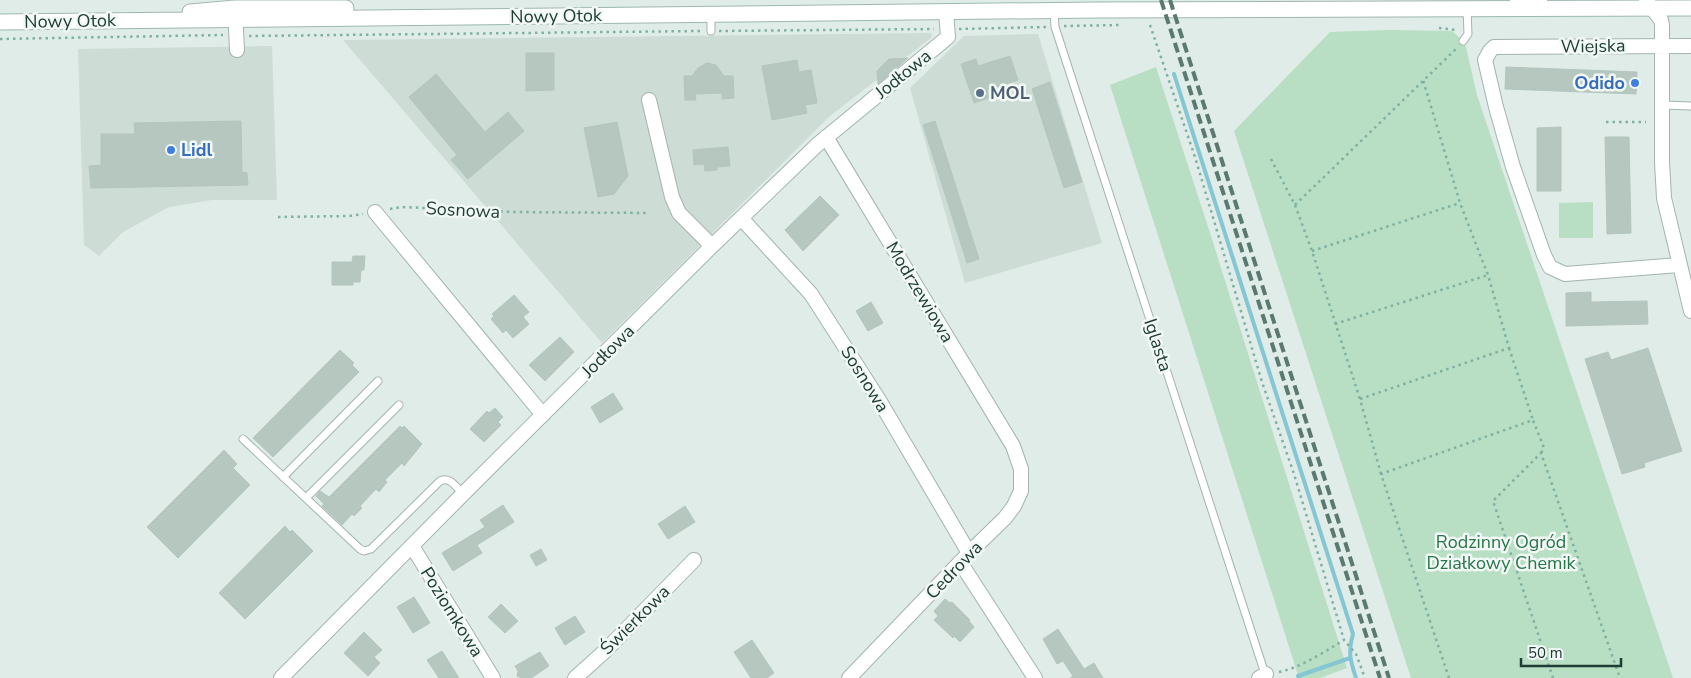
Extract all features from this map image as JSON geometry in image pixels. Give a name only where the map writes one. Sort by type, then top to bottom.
[{"type":"main road","points":[[1467,9],[1651,3],[1686,5]]},
{"type":"main road","name":"Nowy Otok","points":[[0,22],[140,21],[235,14],[487,16],[946,11],[1467,9]]},
{"type":"street","points":[[1499,8],[1540,0]]},
{"type":"street","points":[[1651,3],[1662,25],[1661,105],[1664,198],[1691,311]]},
{"type":"street","name":"Jodłowa","points":[[281,678],[462,494],[543,416],[741,218],[826,137],[948,37],[946,11]]},
{"type":"street","points":[[235,14],[237,50]]},
{"type":"street","name":"Wiejska","points":[[1679,265],[1565,274],[1550,267],[1513,167],[1485,60],[1490,50],[1494,47],[1691,46]]},
{"type":"street","points":[[649,100],[672,198],[679,213],[706,240],[711,248]]},
{"type":"street","name":"Modrzewiowa","points":[[826,137],[1013,446]]},
{"type":"street","points":[[375,212],[543,416]]},
{"type":"street","name":"Sosnowa","points":[[741,218],[810,294],[879,400],[964,558],[1034,678]]},
{"type":"street","name":"Cedrowa","points":[[849,678],[1005,518],[1014,506],[1021,491],[1021,469],[1013,446]]},
{"type":"street","name":"Poziomkowa","points":[[412,546],[493,678]]},
{"type":"street","name":"Świerkowa","points":[[575,678],[604,652],[694,560]]},
{"type":"lane","points":[[1463,41],[1468,34],[1467,9]]},
{"type":"lane","name":"Iglasta","points":[[1054,11],[1055,27],[1264,677]]},
{"type":"lane","points":[[711,14],[711,31]]},
{"type":"lane","points":[[1661,105],[1691,106]]},
{"type":"lane","points":[[283,477],[378,380]]},
{"type":"lane","points":[[306,498],[399,405]]},
{"type":"lane","points":[[243,439],[364,551],[371,549],[440,481],[444,479],[449,480],[462,494]]},
{"type":"path","points":[[1150,25],[1195,157],[1262,382],[1294,474],[1344,640],[1356,654],[1365,678]]},
{"type":"path","points":[[964,28],[1041,27]]},
{"type":"path","points":[[243,36],[933,29]]},
{"type":"path","points":[[0,39],[228,35]]},
{"type":"path","points":[[1295,205],[1463,41]]},
{"type":"path","points":[[1424,80],[1460,203],[1488,275],[1509,348],[1544,448],[1493,501],[1553,678]]},
{"type":"path","points":[[1606,122],[1646,122]]},
{"type":"path","points":[[1271,159],[1295,205],[1312,251],[1360,399],[1381,474],[1449,678]]},
{"type":"path","points":[[1312,251],[1460,203]]},
{"type":"path","name":"Sosnowa","points":[[278,217],[349,216],[402,207],[513,212],[648,213]]},
{"type":"path","points":[[1335,324],[1488,275]]},
{"type":"path","points":[[1360,399],[1509,348]]},
{"type":"path","points":[[1381,474],[1533,420]]},
{"type":"path","points":[[1541,453],[1620,678]]},
{"type":"path","points":[[1264,677],[1290,669],[1344,640]]},
{"type":"shaded area","points":[[932,33],[931,38],[830,116],[602,343],[343,40]]},
{"type":"shaded area","points":[[1038,34],[1102,243],[965,283],[910,88],[964,36]]},
{"type":"shaded area","points":[[272,46],[277,200],[212,200],[169,207],[123,232],[99,256],[84,245],[78,49]]},
{"type":"green space","name":"Rodzinny Ogród Działkowy Chemik","points":[[1389,30],[1452,31],[1463,41],[1466,47],[1477,95],[1673,678],[1411,678],[1234,131],[1330,32]]},
{"type":"green space","points":[[1156,67],[1347,668],[1320,678],[1299,678],[1110,85]]},
{"type":"green space","points":[[1593,202],[1593,238],[1559,238],[1559,203]]},
{"type":"building","points":[[526,53],[554,53],[554,90],[526,91]]},
{"type":"building","points":[[1010,56],[1018,80],[987,90],[989,98],[974,103],[961,64],[976,59],[978,66]]},
{"type":"building","points":[[908,58],[878,84],[877,71],[889,59]]},
{"type":"building","points":[[797,60],[799,72],[811,70],[817,103],[805,105],[807,113],[772,120],[762,66]]},
{"type":"building","points":[[707,63],[716,65],[724,76],[733,76],[734,98],[722,99],[722,93],[695,94],[696,100],[685,100],[684,76],[692,76],[698,68]]},
{"type":"building","points":[[1506,67],[1637,72],[1636,94],[1505,89]]},
{"type":"building","points":[[436,74],[485,132],[508,112],[524,131],[468,179],[451,160],[457,155],[409,97]]},
{"type":"building","points":[[1050,82],[1082,182],[1064,188],[1032,89]]},
{"type":"building","name":"Lidl","points":[[241,121],[242,172],[247,173],[248,185],[91,188],[89,166],[101,165],[101,134],[135,134],[134,123]]},
{"type":"building","points":[[935,121],[979,259],[967,263],[923,125]]},
{"type":"building","points":[[617,122],[628,176],[614,194],[598,197],[584,128]]},
{"type":"building","points":[[1561,127],[1561,191],[1537,191],[1537,128]]},
{"type":"building","points":[[1605,137],[1629,137],[1631,233],[1607,234]]},
{"type":"building","points":[[728,147],[730,166],[717,167],[717,170],[705,171],[704,164],[694,165],[693,150]]},
{"type":"building","points":[[820,196],[839,215],[803,251],[785,230]]},
{"type":"building","points":[[353,256],[365,256],[364,270],[361,270],[360,282],[353,282],[353,285],[332,285],[332,262],[352,262]]},
{"type":"building","points":[[1591,292],[1591,302],[1647,301],[1648,324],[1566,326],[1566,293]]},
{"type":"building","points":[[514,295],[529,312],[523,317],[529,324],[513,338],[506,330],[503,333],[491,319],[494,316],[492,314]]},
{"type":"building","points":[[871,302],[883,323],[868,331],[856,311]]},
{"type":"building","points":[[560,337],[574,352],[545,381],[529,365]]},
{"type":"building","points":[[1648,348],[1682,451],[1644,463],[1645,467],[1622,474],[1585,359],[1608,352],[1611,360]]},
{"type":"building","points":[[340,350],[354,363],[352,365],[359,372],[273,457],[253,438]]},
{"type":"building","points":[[613,393],[623,409],[600,423],[591,407]]},
{"type":"building","points":[[495,408],[503,417],[498,422],[501,425],[484,442],[470,429],[487,411],[489,413]]},
{"type":"building","points":[[400,426],[402,428],[404,426],[422,444],[404,466],[402,463],[385,480],[387,482],[379,492],[376,489],[360,506],[362,508],[354,516],[352,514],[342,525],[322,506],[324,504],[316,496],[320,491],[329,497]]},
{"type":"building","points":[[224,450],[237,464],[233,468],[250,485],[178,558],[147,527]]},
{"type":"building","points":[[503,505],[514,522],[477,545],[482,553],[453,571],[442,553],[485,527],[480,520]]},
{"type":"building","points":[[685,506],[695,522],[668,539],[658,524]]},
{"type":"building","points":[[285,526],[290,532],[292,530],[313,551],[245,619],[219,593]]},
{"type":"building","points":[[541,549],[547,560],[536,566],[530,555]]},
{"type":"building","points":[[414,597],[430,623],[413,633],[397,607]]},
{"type":"building","points":[[945,599],[950,603],[952,602],[970,620],[974,627],[960,642],[934,620],[938,616],[934,611]]},
{"type":"building","points":[[501,604],[518,621],[505,633],[488,617]]},
{"type":"building","points":[[575,616],[585,632],[565,645],[555,628]]},
{"type":"building","points":[[1058,629],[1084,669],[1094,663],[1103,678],[1070,678],[1073,676],[1063,661],[1057,664],[1043,639]]},
{"type":"building","points":[[364,632],[382,650],[374,657],[380,663],[368,676],[344,653]]},
{"type":"building","points":[[752,640],[774,673],[767,678],[751,678],[734,652]]},
{"type":"building","points":[[442,651],[459,678],[439,678],[427,660]]},
{"type":"building","points":[[540,652],[549,666],[531,678],[517,676],[518,671],[515,666]]},
{"type":"waterway","points":[[1174,74],[1353,634],[1350,656],[1356,678]]},
{"type":"waterway","points":[[1298,676],[1350,658]]},
{"type":"railway","points":[[1161,0],[1380,678]]},
{"type":"railway","points":[[1170,0],[1389,678]]},
{"type":"place","name":"Odido","points":[[1635,83]]},
{"type":"place","name":"MOL","points":[[980,93]]},
{"type":"place","name":"Lidl","points":[[171,150]]}]
